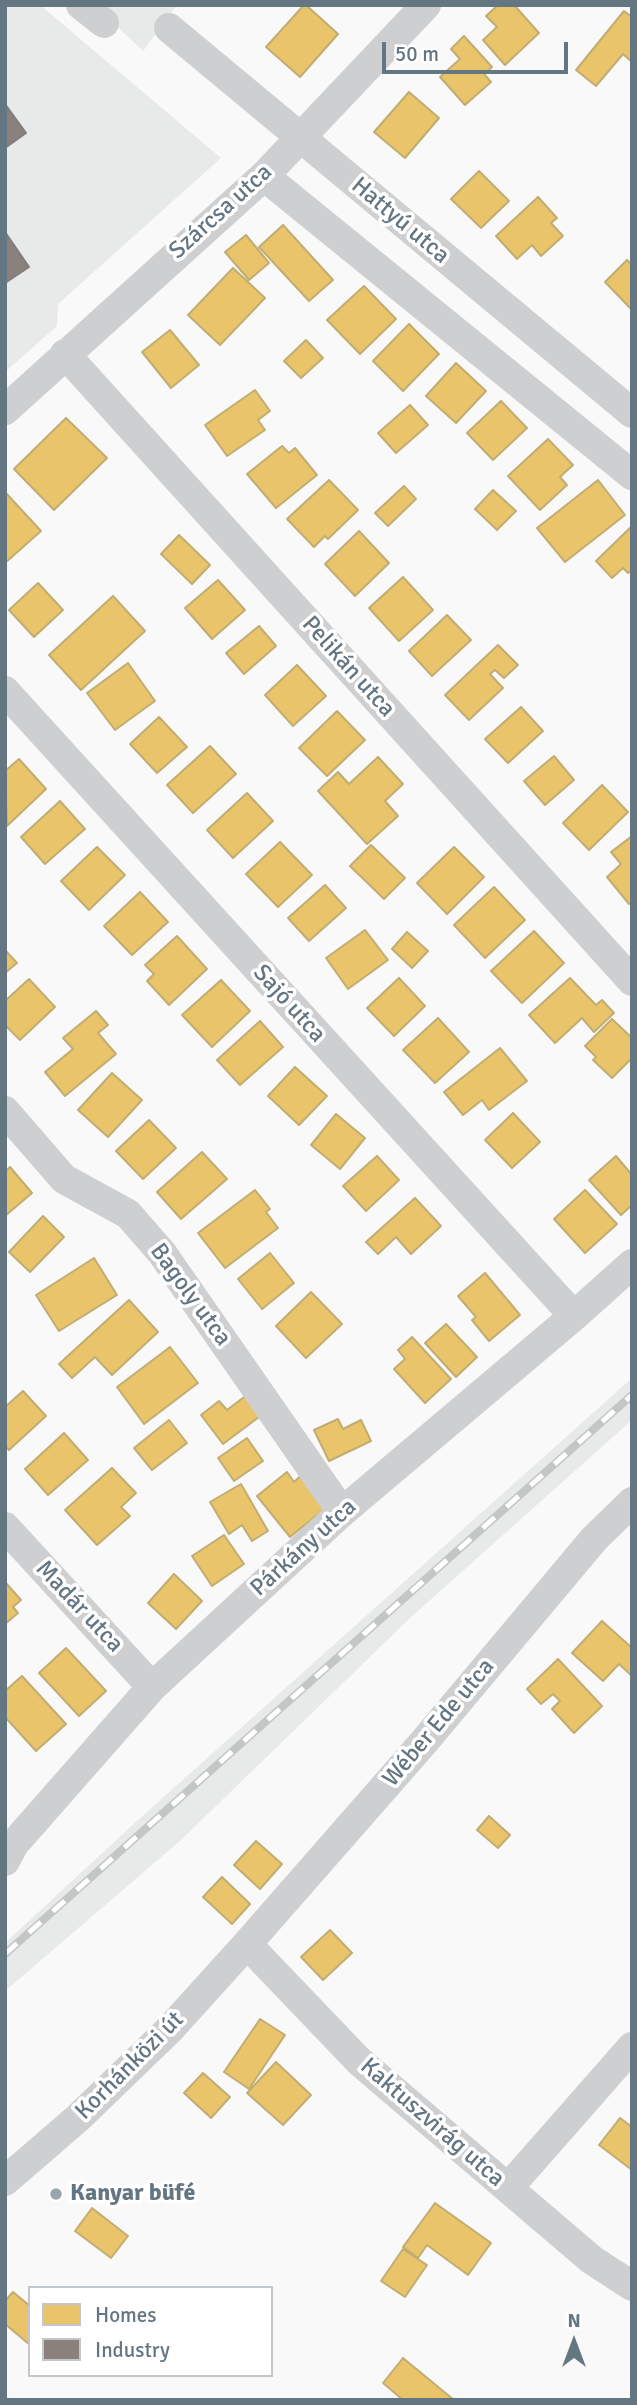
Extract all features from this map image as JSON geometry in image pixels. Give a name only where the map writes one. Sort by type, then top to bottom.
[{"type":"street","name":"Szárcsa utca","points":[[5,410],[264,176],[426,5]]},
{"type":"street","name":"Hattyú utca","points":[[169,28],[632,413]]},
{"type":"street","name":"Hattyú utca","points":[[264,176],[632,475]]},
{"type":"street","name":"Pelikán utca","points":[[65,354],[632,981]]},
{"type":"street","name":"Sajó utca","points":[[5,691],[574,1316]]},
{"type":"street","name":"Bagoly utca","points":[[5,1111],[64,1179],[128,1214],[162,1253],[342,1512]]},
{"type":"street","name":"Párkány utca","points":[[5,1861],[14,1843],[152,1687],[342,1512],[632,1264]]},
{"type":"street","name":"Wéber Ede utca","points":[[247,1944],[423,1743],[594,1539],[632,1502]]},
{"type":"street","name":"Madár utca","points":[[5,1527],[152,1687]]},
{"type":"street","name":"Korhánközi út","points":[[5,2181],[79,2117],[170,2029],[247,1944]]},
{"type":"street","name":"Kaktuszvirág utca","points":[[247,1944],[359,2061],[592,2260],[632,2286]]},
{"type":"street","points":[[508,2188],[632,2048]]},
{"type":"shaded area","points":[[5,5],[40,5],[221,158],[58,304],[57,326],[5,372]]},
{"type":"shaded area","points":[[94,5],[177,5],[143,51]]},
{"type":"shaded area","points":[[632,1378],[632,1420],[410,1618],[181,1840],[5,1991],[5,1943],[138,1820]]},
{"type":"building: Homes","points":[[304,5],[338,34],[300,77],[266,47]]},
{"type":"building: Homes","points":[[498,5],[514,5],[539,33],[505,65],[483,40],[497,27],[486,16]]},
{"type":"building: Homes","points":[[624,11],[632,17],[632,62],[623,54],[596,86],[576,70]]},
{"type":"building: Homes","points":[[464,36],[492,67],[484,74],[491,82],[465,105],[440,77],[460,59],[451,49]]},
{"type":"building: Homes","points":[[409,92],[439,118],[405,158],[374,132]]},
{"type":"building: Homes","points":[[479,171],[509,201],[481,228],[451,199]]},
{"type":"building: Homes","points":[[538,197],[557,218],[551,223],[563,236],[541,256],[532,245],[517,259],[496,236]]},
{"type":"building: Homes","points":[[283,225],[333,280],[309,301],[259,247]]},
{"type":"building: Homes","points":[[246,235],[269,263],[249,280],[225,252]]},
{"type":"building: Homes","points":[[627,260],[632,265],[632,310],[605,282]]},
{"type":"building: Homes","points":[[233,268],[265,298],[220,345],[188,315]]},
{"type":"building: Homes","points":[[364,286],[396,319],[360,354],[327,320]]},
{"type":"building: Homes","points":[[409,324],[439,354],[403,391],[373,361]]},
{"type":"building: Homes","points":[[170,330],[199,365],[171,388],[142,352]]},
{"type":"building: Homes","points":[[306,340],[323,358],[301,378],[284,361]]},
{"type":"building: Homes","points":[[456,363],[486,391],[456,423],[426,396]]},
{"type":"building: Homes","points":[[255,390],[270,411],[258,420],[265,430],[227,456],[205,425]]},
{"type":"building: Homes","points":[[501,401],[527,428],[493,460],[467,433]]},
{"type":"building: Homes","points":[[410,405],[428,425],[396,453],[378,433]]},
{"type":"building: Homes","points":[[66,418],[107,458],[54,510],[14,469]]},
{"type":"building: Homes","points":[[548,439],[573,465],[560,477],[567,485],[540,510],[508,476]]},
{"type":"building: Homes","points":[[282,446],[289,453],[295,448],[317,475],[276,508],[247,474]]},
{"type":"building: Homes","points":[[329,480],[358,510],[328,539],[325,536],[314,547],[287,519]]},
{"type":"building: Homes","points":[[598,480],[625,515],[565,562],[537,528]]},
{"type":"building: Homes","points":[[404,486],[416,499],[388,526],[375,513]]},
{"type":"building: Homes","points":[[493,490],[516,511],[497,530],[475,509]]},
{"type":"building: Homes","points":[[5,492],[41,531],[5,563]]},
{"type":"building: Homes","points":[[632,526],[632,570],[628,573],[623,568],[612,578],[596,561]]},
{"type":"building: Homes","points":[[359,531],[389,563],[355,596],[325,564]]},
{"type":"building: Homes","points":[[179,535],[210,565],[192,584],[161,554]]},
{"type":"building: Homes","points":[[403,577],[433,610],[399,641],[369,608]]},
{"type":"building: Homes","points":[[218,580],[245,610],[212,639],[185,608]]},
{"type":"building: Homes","points":[[38,583],[63,610],[34,637],[9,610]]},
{"type":"building: Homes","points":[[113,596],[145,631],[81,690],[49,655]]},
{"type":"building: Homes","points":[[447,615],[471,640],[432,676],[409,651]]},
{"type":"building: Homes","points":[[259,626],[276,646],[244,674],[226,653]]},
{"type":"building: Homes","points":[[498,645],[518,665],[504,678],[495,670],[490,674],[503,688],[469,720],[445,695]]},
{"type":"building: Homes","points":[[128,663],[155,701],[115,730],[87,693]]},
{"type":"building: Homes","points":[[297,665],[326,696],[293,726],[265,695]]},
{"type":"building: Homes","points":[[521,707],[543,731],[508,763],[485,739]]},
{"type":"building: Homes","points":[[337,711],[365,740],[327,776],[299,748]]},
{"type":"building: Homes","points":[[159,717],[187,747],[157,773],[130,744]]},
{"type":"building: Homes","points":[[210,746],[236,774],[193,813],[167,785]]},
{"type":"building: Homes","points":[[554,756],[574,780],[545,805],[524,781]]},
{"type":"building: Homes","points":[[378,757],[403,784],[385,801],[398,816],[367,844],[318,791],[338,772],[349,784]]},
{"type":"building: Homes","points":[[19,759],[46,789],[7,826],[5,771]]},
{"type":"building: Homes","points":[[602,785],[628,812],[589,850],[563,823]]},
{"type":"building: Homes","points":[[247,793],[273,821],[233,858],[207,830]]},
{"type":"building: Homes","points":[[60,801],[85,829],[45,864],[21,837]]},
{"type":"building: Homes","points":[[632,836],[632,902],[629,904],[607,877],[621,864],[611,852]]},
{"type":"building: Homes","points":[[280,842],[312,875],[278,907],[246,874]]},
{"type":"building: Homes","points":[[371,845],[405,878],[384,899],[350,866]]},
{"type":"building: Homes","points":[[97,847],[125,875],[89,910],[61,881]]},
{"type":"building: Homes","points":[[454,847],[484,877],[447,914],[417,883]]},
{"type":"building: Homes","points":[[325,885],[346,908],[309,941],[288,918]]},
{"type":"building: Homes","points":[[494,887],[525,920],[485,958],[454,925]]},
{"type":"building: Homes","points":[[140,892],[168,922],[132,955],[104,926]]},
{"type":"building: Homes","points":[[365,930],[388,960],[348,989],[326,958]]},
{"type":"building: Homes","points":[[534,931],[564,963],[522,1003],[491,971]]},
{"type":"building: Homes","points":[[407,932],[428,951],[412,968],[392,949]]},
{"type":"building: Homes","points":[[177,936],[207,969],[169,1005],[147,981],[154,974],[145,965]]},
{"type":"building: Homes","points":[[5,950],[17,963],[5,973]]},
{"type":"building: Homes","points":[[399,978],[425,1006],[394,1036],[367,1008]]},
{"type":"building: Homes","points":[[570,978],[596,1005],[602,1000],[614,1013],[594,1032],[582,1018],[555,1043],[529,1015]]},
{"type":"building: Homes","points":[[29,979],[55,1007],[20,1040],[5,1025],[5,1001]]},
{"type":"building: Homes","points":[[221,980],[250,1011],[212,1047],[182,1015]]},
{"type":"building: Homes","points":[[96,1011],[108,1025],[98,1033],[116,1054],[65,1096],[45,1072],[73,1049],[63,1038]]},
{"type":"building: Homes","points":[[438,1018],[469,1052],[435,1083],[403,1050]]},
{"type":"building: Homes","points":[[612,1019],[632,1038],[632,1058],[612,1078],[593,1060],[596,1057],[585,1046]]},
{"type":"building: Homes","points":[[260,1021],[283,1047],[240,1085],[217,1060]]},
{"type":"building: Homes","points":[[500,1048],[527,1081],[489,1110],[482,1100],[463,1115],[444,1092]]},
{"type":"building: Homes","points":[[295,1067],[327,1096],[299,1125],[268,1096]]},
{"type":"building: Homes","points":[[112,1073],[142,1100],[108,1137],[78,1110]]},
{"type":"building: Homes","points":[[513,1113],[540,1142],[512,1168],[485,1140]]},
{"type":"building: Homes","points":[[336,1114],[365,1138],[340,1169],[311,1145]]},
{"type":"building: Homes","points":[[149,1120],[176,1148],[143,1179],[116,1151]]},
{"type":"building: Homes","points":[[202,1152],[227,1179],[181,1219],[157,1192]]},
{"type":"building: Homes","points":[[377,1156],[399,1180],[366,1211],[343,1186]]},
{"type":"building: Homes","points":[[616,1156],[632,1175],[632,1205],[621,1215],[589,1180]]},
{"type":"building: Homes","points":[[10,1167],[32,1193],[5,1216],[5,1172]]},
{"type":"building: Homes","points":[[255,1190],[270,1209],[266,1212],[278,1228],[225,1268],[198,1233]]},
{"type":"building: Homes","points":[[585,1190],[617,1224],[585,1253],[554,1219]]},
{"type":"building: Homes","points":[[415,1198],[441,1226],[411,1254],[396,1237],[378,1254],[366,1242]]},
{"type":"building: Homes","points":[[43,1216],[64,1237],[30,1272],[9,1252]]},
{"type":"building: Homes","points":[[270,1253],[294,1283],[262,1309],[238,1279]]},
{"type":"building: Homes","points":[[94,1258],[117,1295],[59,1331],[36,1295]]},
{"type":"building: Homes","points":[[485,1273],[520,1315],[489,1341],[472,1320],[476,1317],[458,1296]]},
{"type":"building: Homes","points":[[311,1292],[342,1324],[306,1358],[276,1326]]},
{"type":"building: Homes","points":[[129,1300],[158,1332],[112,1375],[95,1357],[72,1378],[59,1364]]},
{"type":"building: Homes","points":[[446,1324],[477,1357],[456,1377],[425,1343]]},
{"type":"building: Homes","points":[[412,1337],[451,1379],[425,1403],[394,1369],[405,1359],[398,1350]]},
{"type":"building: Homes","points":[[170,1347],[198,1383],[144,1424],[117,1387]]},
{"type":"building: Homes","points":[[23,1391],[46,1416],[9,1450],[5,1446],[5,1407]]},
{"type":"building: Homes","points":[[252,1391],[267,1411],[223,1444],[201,1415],[219,1401],[227,1410]]},
{"type":"building: Homes","points":[[338,1419],[343,1429],[361,1420],[371,1441],[329,1461],[314,1430]]},
{"type":"building: Homes","points":[[169,1420],[187,1443],[152,1470],[134,1448]]},
{"type":"building: Homes","points":[[64,1433],[88,1460],[48,1495],[25,1469]]},
{"type":"building: Homes","points":[[247,1438],[263,1461],[234,1481],[218,1458]]},
{"type":"building: Homes","points":[[112,1468],[136,1493],[121,1507],[130,1516],[97,1545],[65,1510]]},
{"type":"building: Homes","points":[[287,1472],[294,1482],[305,1472],[331,1504],[290,1537],[257,1496]]},
{"type":"building: Homes","points":[[241,1484],[268,1531],[252,1541],[242,1525],[229,1534],[210,1502]]},
{"type":"building: Homes","points":[[224,1535],[244,1564],[212,1586],[192,1556]]},
{"type":"building: Homes","points":[[174,1574],[202,1601],[176,1629],[148,1603]]},
{"type":"building: Homes","points":[[5,1582],[21,1600],[13,1607],[18,1613],[5,1624]]},
{"type":"building: Homes","points":[[602,1621],[632,1648],[632,1676],[619,1664],[603,1681],[572,1653]]},
{"type":"building: Homes","points":[[66,1648],[106,1691],[79,1716],[39,1673]]},
{"type":"building: Homes","points":[[558,1659],[602,1706],[574,1733],[552,1709],[560,1701],[553,1694],[541,1704],[527,1689]]},
{"type":"building: Homes","points":[[22,1676],[66,1724],[36,1751],[5,1717],[5,1691]]},
{"type":"building: Homes","points":[[489,1816],[510,1835],[498,1848],[477,1830]]},
{"type":"building: Homes","points":[[256,1841],[282,1864],[260,1889],[234,1865]]},
{"type":"building: Homes","points":[[222,1877],[250,1904],[232,1924],[203,1897]]},
{"type":"building: Homes","points":[[330,1930],[352,1953],[323,1980],[301,1957]]},
{"type":"building: Homes","points":[[260,2019],[285,2035],[249,2089],[224,2072]]},
{"type":"building: Homes","points":[[276,2062],[311,2095],[283,2125],[247,2093]]},
{"type":"building: Homes","points":[[203,2073],[230,2097],[211,2118],[184,2093]]},
{"type":"building: Homes","points":[[620,2118],[632,2127],[632,2170],[599,2145]]},
{"type":"building: Homes","points":[[435,2203],[491,2243],[468,2275],[427,2245],[418,2258],[403,2247]]},
{"type":"building: Homes","points":[[92,2208],[128,2236],[111,2258],[75,2231]]},
{"type":"building: Homes","points":[[403,2249],[427,2265],[405,2297],[381,2281]]},
{"type":"building: Homes","points":[[13,2292],[28,2304],[28,2343],[5,2324],[5,2301]]},
{"type":"building: Homes","points":[[403,2358],[454,2400],[403,2400],[383,2383]]},
{"type":"building: Industry","points":[[5,104],[26,133],[5,148]]},
{"type":"building: Industry","points":[[5,232],[29,267],[5,283]]},
{"type":"railway","points":[[5,1954],[632,1395]]},
{"type":"place","name":"Kanyar büfé","points":[[56,2194]]}]
